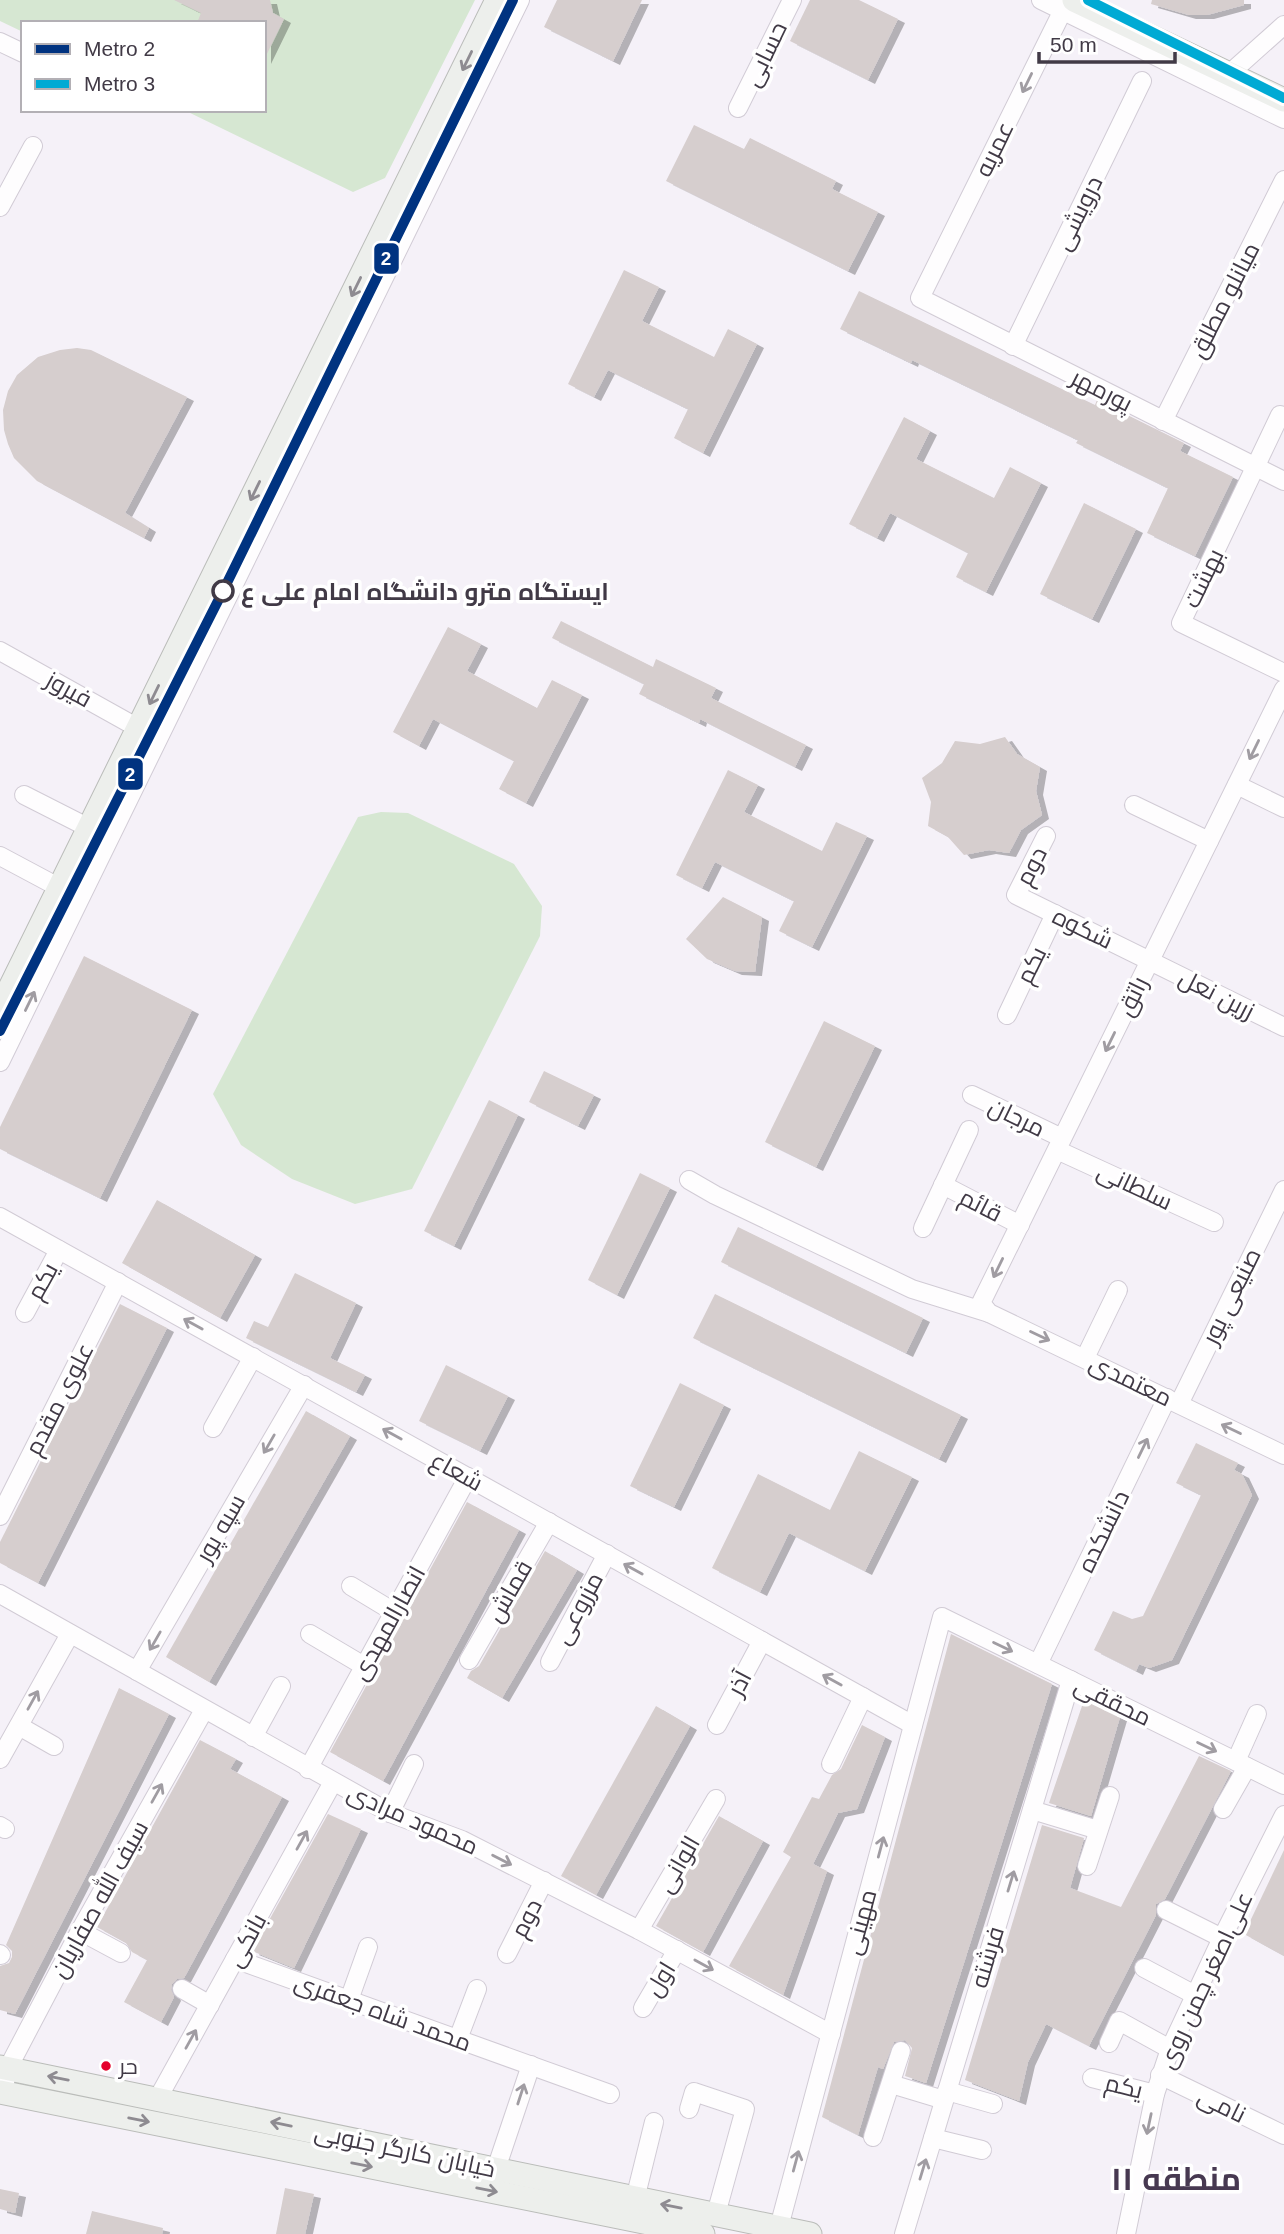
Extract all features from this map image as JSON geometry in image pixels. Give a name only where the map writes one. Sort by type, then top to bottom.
[{"type":"main road","points":[[0,1008],[497,0]]},
{"type":"main road","points":[[1068,4],[1284,100]]},
{"type":"main road","name":"خیابان کارگر جنوبی","points":[[4,2068],[810,2234]]},
{"type":"main road","name":"خیابان کارگر جنوبی","points":[[2,2092],[703,2234]]},
{"type":"street","points":[[0,1062],[520,0]]},
{"type":"street","name":"حسابی","points":[[738,108],[792,0]]},
{"type":"street","points":[[1041,0],[1068,4],[1284,119]]},
{"type":"street","name":"عمریه","points":[[920,299],[1068,4]]},
{"type":"street","points":[[1228,75],[1284,24]]},
{"type":"street","points":[[0,42],[21,52]]},
{"type":"street","name":"درویشی","points":[[1013,346],[1142,81]]},
{"type":"street","points":[[0,207],[33,146]]},
{"type":"street","name":"میانلو مطلق","points":[[1163,421],[1284,180]]},
{"type":"street","name":"پورمهر","points":[[920,299],[1284,481]]},
{"type":"street","points":[[1256,467],[1280,415]]},
{"type":"street","name":"بهشت","points":[[1256,467],[1181,623],[1284,673]]},
{"type":"street","name":"فیروز","points":[[0,651],[138,728]]},
{"type":"street","name":"راتق","points":[[985,1308],[1020,1225],[1059,1144],[1284,689]]},
{"type":"street","points":[[1237,785],[1284,808]]},
{"type":"street","points":[[24,795],[89,828]]},
{"type":"street","points":[[1134,805],[1209,841]]},
{"type":"street","name":"دوم","points":[[1016,895],[1046,836]]},
{"type":"street","points":[[0,856],[60,888]]},
{"type":"street","name":"شکوه","points":[[1016,895],[1150,960]]},
{"type":"street","name":"یکم","points":[[1007,1015],[1055,914]]},
{"type":"street","name":"زرین نعل","points":[[1150,960],[1284,1027]]},
{"type":"street","name":"مرجان","points":[[972,1095],[1059,1144]]},
{"type":"street","name":"قائم","points":[[923,1228],[969,1130]]},
{"type":"street","name":"سلطانی","points":[[1059,1144],[1214,1222]]},
{"type":"street","name":"معتمدی","points":[[689,1180],[912,1289],[985,1308],[1284,1455]]},
{"type":"street","name":"قائم","points":[[943,1185],[1020,1225]]},
{"type":"street","name":"صنیعی پور","points":[[1173,1401],[1284,1190]]},
{"type":"street","name":"شعاع","points":[[0,1217],[913,1725]]},
{"type":"street","name":"یکم","points":[[25,1313],[59,1250]]},
{"type":"street","name":"علوی مقدم","points":[[0,1516],[118,1282]]},
{"type":"street","points":[[1085,1358],[1118,1290]]},
{"type":"street","points":[[213,1428],[253,1357]]},
{"type":"street","name":"سپه پور","points":[[137,1671],[304,1385]]},
{"type":"street","name":"دانشکده","points":[[1038,1664],[1173,1401]]},
{"type":"street","name":"انصارالمهدی","points":[[308,1769],[468,1477]]},
{"type":"street","name":"قماش","points":[[469,1660],[549,1522]]},
{"type":"street","name":"مزروعی","points":[[550,1662],[607,1554]]},
{"type":"street","points":[[351,1586],[394,1612]]},
{"type":"street","name":"محمود مرادی","points":[[0,1594],[390,1813],[463,1840],[677,1950],[831,2034]]},
{"type":"street","name":"محققی","points":[[942,1617],[1284,1785]]},
{"type":"street","name":"مهینی","points":[[779,2227],[942,1617]]},
{"type":"street","points":[[0,1759],[70,1634]]},
{"type":"street","points":[[310,1634],[364,1666]]},
{"type":"street","name":"آذر","points":[[717,1725],[762,1641]]},
{"type":"street","name":"فرشته","points":[[904,2234],[1071,1680]]},
{"type":"street","points":[[253,1737],[281,1686]]},
{"type":"street","points":[[831,1764],[863,1697]]},
{"type":"street","name":"سیف الله صفاریان","points":[[2,2092],[4,2068],[204,1710]]},
{"type":"street","points":[[1223,1809],[1241,1764],[1256,1714]]},
{"type":"street","points":[[19,1726],[54,1745]]},
{"type":"street","points":[[390,1813],[414,1764]]},
{"type":"street","name":"بانکی","points":[[158,2098],[333,1782]]},
{"type":"street","points":[[1087,1866],[1110,1796]]},
{"type":"street","name":"الوانی","points":[[639,1930],[716,1799]]},
{"type":"street","points":[[1032,1810],[1098,1830]]},
{"type":"street","name":"علی‌اصغر چمن روی","points":[[1126,2234],[1160,2075],[1222,1938],[1284,1815]]},
{"type":"street","name":"دوم","points":[[507,1954],[544,1881]]},
{"type":"street","points":[[1166,1910],[1222,1938]]},
{"type":"street","points":[[80,1931],[121,1953]]},
{"type":"street","points":[[349,2000],[368,1947]]},
{"type":"street","name":"اول","points":[[643,2008],[677,1950]]},
{"type":"street","name":"محمد شاه جعفری","points":[[235,1959],[610,2094]]},
{"type":"street","points":[[1144,1968],[1195,1995]]},
{"type":"street","points":[[182,1989],[210,2005]]},
{"type":"street","points":[[458,2039],[477,1989]]},
{"type":"street","points":[[1109,2043],[1119,2021],[1170,2049]]},
{"type":"street","points":[[873,2137],[901,2052]]},
{"type":"street","points":[[496,2169],[531,2065]]},
{"type":"street","name":"نامی","points":[[1160,2075],[1284,2136]]},
{"type":"street","name":"یکم","points":[[1092,2078],[1155,2094]]},
{"type":"street","points":[[891,2084],[993,2104]]},
{"type":"street","points":[[689,2109],[694,2092],[745,2109],[716,2214]]},
{"type":"street","points":[[635,2199],[654,2122]]},
{"type":"street","points":[[933,2138],[982,2150]]},
{"type":"green space","points":[[0,0],[475,0],[385,178],[353,192],[188,112],[266,112],[266,21],[21,21],[21,31],[0,21]]},
{"type":"green space","points":[[381,812],[408,813],[514,864],[542,906],[540,936],[412,1189],[355,1204],[292,1179],[241,1145],[213,1094],[358,817]]},
{"type":"building","points":[[174,0],[270,0],[273,13],[284,19],[266,56],[266,21],[198,21],[201,13]]},
{"type":"building","points":[[557,0],[642,0],[613,61],[544,27]]},
{"type":"building","points":[[810,0],[859,0],[898,19],[868,80],[790,41]]},
{"type":"building","points":[[1152,0],[1244,0],[1244,5],[1207,15],[1189,15],[1151,4]]},
{"type":"building","points":[[694,125],[744,149],[750,138],[836,181],[832,189],[878,212],[848,271],[666,181]]},
{"type":"building","points":[[624,270],[659,287],[642,321],[714,357],[728,329],[757,344],[703,453],[674,438],[688,409],[608,370],[594,397],[568,384]]},
{"type":"building","points":[[859,291],[1095,405],[1097,400],[1184,443],[1180,451],[1233,477],[1195,556],[1147,533],[1168,488],[1076,443],[1078,440],[912,360],[911,363],[840,329]]},
{"type":"building","points":[[77,348],[91,350],[187,397],[125,513],[149,528],[144,538],[37,481],[14,458],[8,444],[3,410],[8,391],[17,375],[38,357]]},
{"type":"building","points":[[904,417],[930,431],[916,459],[994,498],[1010,467],[1041,483],[986,592],[956,577],[968,553],[890,513],[877,538],[849,524]]},
{"type":"building","points":[[1084,503],[1136,529],[1092,619],[1040,594]]},
{"type":"building","points":[[561,621],[653,667],[656,659],[716,688],[711,698],[806,745],[795,767],[700,719],[699,723],[639,694],[644,684],[552,638]]},
{"type":"building","points":[[448,627],[481,644],[467,671],[537,708],[552,680],[582,695],[526,803],[499,789],[514,761],[433,719],[419,746],[393,732]]},
{"type":"building","points":[[1005,737],[1017,754],[1040,767],[1036,791],[1042,815],[1021,830],[1009,853],[989,850],[964,855],[948,837],[928,826],[931,802],[922,778],[942,763],[955,741],[980,744]]},
{"type":"building","points":[[728,770],[758,785],[744,812],[822,851],[836,822],[867,836],[812,947],[779,931],[794,901],[715,862],[702,888],[676,875]]},
{"type":"building","points":[[723,897],[762,917],[755,972],[735,971],[707,959],[686,939]]},
{"type":"building","points":[[84,956],[192,1010],[100,1198],[0,1149],[0,1127]]},
{"type":"building","points":[[824,1021],[875,1046],[816,1167],[765,1142]]},
{"type":"building","points":[[544,1071],[594,1095],[578,1126],[529,1102]]},
{"type":"building","points":[[489,1100],[518,1115],[454,1246],[424,1231]]},
{"type":"building","points":[[640,1173],[670,1188],[617,1295],[588,1280]]},
{"type":"building","points":[[157,1200],[255,1255],[220,1318],[122,1263]]},
{"type":"building","points":[[738,1227],[923,1318],[906,1353],[721,1262]]},
{"type":"building","points":[[295,1273],[356,1303],[330,1358],[365,1375],[356,1392],[246,1338],[254,1321],[268,1327]]},
{"type":"building","points":[[715,1294],[961,1415],[939,1459],[693,1338]]},
{"type":"building","points":[[120,1304],[167,1328],[38,1583],[0,1563],[0,1542]]},
{"type":"building","points":[[446,1365],[508,1396],[480,1451],[419,1421]]},
{"type":"building","points":[[680,1383],[724,1405],[674,1507],[630,1486]]},
{"type":"building","points":[[306,1411],[350,1436],[209,1682],[166,1657]]},
{"type":"building","points":[[1196,1443],[1238,1463],[1234,1470],[1242,1474],[1252,1495],[1172,1660],[1149,1668],[1139,1664],[1136,1671],[1094,1650],[1113,1611],[1132,1619],[1143,1616],[1201,1495],[1176,1483]]},
{"type":"building","points":[[859,1451],[912,1477],[865,1571],[789,1533],[760,1592],[712,1568],[758,1474],[830,1510]]},
{"type":"building","points":[[467,1502],[519,1530],[383,1781],[330,1752]]},
{"type":"building","points":[[545,1551],[577,1570],[502,1698],[467,1678],[471,1671],[479,1666]]},
{"type":"building","points":[[951,1634],[1052,1684],[926,2083],[905,2076],[912,2048],[905,2040],[894,2042],[883,2069],[878,2067],[858,2135],[822,2117]]},
{"type":"building","points":[[119,1688],[169,1714],[15,2014],[0,2010],[0,1966],[9,1963],[12,1957],[12,1951],[6,1945]]},
{"type":"building","points":[[1084,1700],[1120,1717],[1091,1816],[1049,1803]]},
{"type":"building","points":[[656,1706],[690,1726],[596,1895],[561,1876]]},
{"type":"building","points":[[862,1725],[885,1737],[857,1809],[838,1813],[813,1864],[827,1871],[783,1995],[729,1966],[791,1857],[783,1852],[812,1797],[819,1799],[832,1775],[841,1769]]},
{"type":"building","points":[[200,1740],[236,1759],[230,1769],[282,1797],[184,1978],[177,1979],[172,1984],[174,1997],[161,2022],[124,2002],[147,1960],[132,1952],[126,1943],[97,1927]]},
{"type":"building","points":[[1199,1756],[1231,1771],[1165,1899],[1156,1904],[1156,1915],[1089,2046],[1046,2024],[1028,2062],[1019,2101],[965,2080],[1042,1825],[1084,1838],[1070,1888],[1121,1907]]},
{"type":"building","points":[[328,1814],[361,1829],[294,1968],[252,1951]]},
{"type":"building","points":[[719,1816],[763,1841],[703,1952],[656,1926]]},
{"type":"building","points":[[1284,1850],[1284,1956],[1244,1934]]},
{"type":"building","points":[[285,2188],[314,2194],[305,2234],[276,2234]]},
{"type":"building","points":[[0,2189],[19,2193],[15,2213],[0,2209]]},
{"type":"building","points":[[92,2211],[163,2228],[162,2234],[86,2234]]},
{"type":"metro line","name":"2","points":[[0,1031],[223,591],[513,0]]},
{"type":"metro line","name":"3","points":[[1088,0],[1284,98]]},
{"type":"place","name":"ایستگاه مترو دانشگاه امام علی ع","points":[[223,591]]},
{"type":"place","name":"حر","points":[[106,2066]]},
{"type":"district","name":"منطقه ۱۱","points":[[1176,2179]]}]
